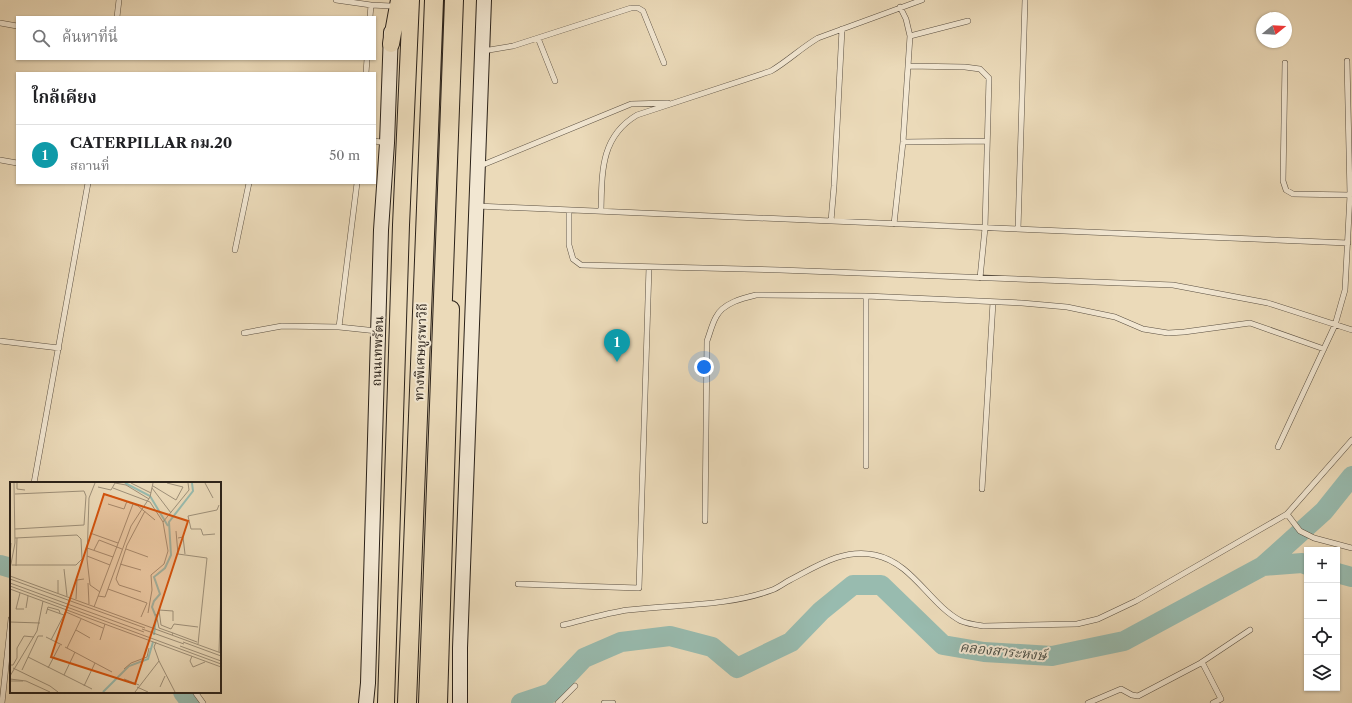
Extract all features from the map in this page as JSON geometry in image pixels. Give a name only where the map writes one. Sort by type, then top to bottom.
[{"type":"highway","name":"ถนนเทพรัตน","points":[[386,703],[401,225],[411,0]]},
{"type":"highway","name":"ทางพิเศษบูรพาวิถี","points":[[407,703],[434,0]]},
{"type":"highway","name":"ทางพิเศษบูรพาวิถี","points":[[428,703],[454,0]]},
{"type":"highway","points":[[439,703],[461,0]]},
{"type":"highway","points":[[391,44],[394,2]]},
{"type":"main road","points":[[460,703],[460,648],[484,0]]},
{"type":"main road","name":"ถนนเทพรัตน","points":[[366,703],[368,683],[378,331],[381,142],[391,44]]},
{"type":"main road","points":[[450,703],[460,648]]},
{"type":"lane","points":[[117,16],[119,0]]},
{"type":"lane","points":[[336,0],[371,5],[394,2]]},
{"type":"lane","points":[[601,211],[602,170],[611,141],[628,120],[637,115],[771,71],[782,65],[803,46],[818,38],[922,0]]},
{"type":"lane","points":[[1018,229],[1025,0]]},
{"type":"lane","points":[[370,16],[371,5]]},
{"type":"lane","points":[[894,224],[903,142],[910,36],[906,19],[900,7]]},
{"type":"lane","points":[[482,51],[513,46],[631,8],[638,8],[643,11],[664,63]]},
{"type":"lane","points":[[910,36],[968,20]]},
{"type":"lane","points":[[0,23],[16,26]]},
{"type":"lane","points":[[831,221],[842,29]]},
{"type":"lane","points":[[538,38],[555,81]]},
{"type":"lane","points":[[366,72],[368,60]]},
{"type":"lane","points":[[1278,447],[1335,325],[1345,290],[1350,195],[1350,107],[1348,61]]},
{"type":"lane","points":[[1285,63],[1284,180],[1286,190],[1293,194],[1350,195]]},
{"type":"lane","points":[[908,66],[965,67],[980,70],[989,78],[985,228],[980,278]]},
{"type":"lane","points":[[478,167],[631,104],[676,102]]},
{"type":"lane","points":[[903,142],[988,141]]},
{"type":"lane","points":[[0,160],[16,163]]},
{"type":"lane","points":[[34,482],[88,184]]},
{"type":"lane","points":[[235,250],[249,184]]},
{"type":"lane","points":[[339,327],[356,184]]},
{"type":"lane","points":[[476,206],[1348,243]]},
{"type":"lane","points":[[569,210],[569,245],[573,259],[581,265],[780,270],[1173,285],[1268,303],[1352,330]]},
{"type":"lane","points":[[518,584],[639,588],[649,267]]},
{"type":"lane","points":[[705,521],[708,341],[716,315],[730,303],[741,298],[756,295],[866,296],[1067,307],[1115,317],[1143,329],[1168,333],[1250,323],[1324,349]]},
{"type":"lane","points":[[866,296],[866,466]]},
{"type":"lane","points":[[982,489],[993,302]]},
{"type":"lane","points":[[244,333],[282,326],[339,327],[378,331]]},
{"type":"lane","points":[[0,341],[59,348]]},
{"type":"lane","points":[[563,625],[627,610],[748,598],[773,590],[827,560],[858,553],[876,555],[897,563],[944,608],[961,621],[970,624],[984,626],[1078,624],[1098,619],[1136,600],[1287,514],[1352,440]]},
{"type":"lane","points":[[1287,514],[1300,531],[1314,538],[1352,548]]},
{"type":"lane","points":[[2,703],[10,628]]},
{"type":"lane","points":[[1088,703],[1121,689],[1132,695],[1138,696],[1202,662],[1250,630]]},
{"type":"lane","points":[[1202,662],[1221,699],[1213,703]]},
{"type":"lane","points":[[558,703],[575,686]]},
{"type":"lane","points":[[196,693],[203,703]]},
{"type":"lane","points":[[604,703],[613,703]]},
{"type":"waterway","points":[[1263,566],[1324,511],[1352,476]]},
{"type":"waterway","name":"คลองสาระหงษ์","points":[[521,703],[551,693],[584,658],[621,642],[670,636],[712,647],[737,668],[791,642],[821,611],[853,585],[881,585],[943,645],[984,652],[1052,656],[1124,641],[1263,566],[1304,564]]},
{"type":"waterway","name":"คลองสาระหงษ์","points":[[0,565],[10,568]]},
{"type":"waterway","name":"คลองสาระหงษ์","points":[[1340,574],[1352,577]]},
{"type":"waterway","name":"คลองสาระหงษ์","points":[[184,693],[191,703]]},
{"type":"place","name":"CATERPILLAR กม.20","points":[[617,362]]}]
